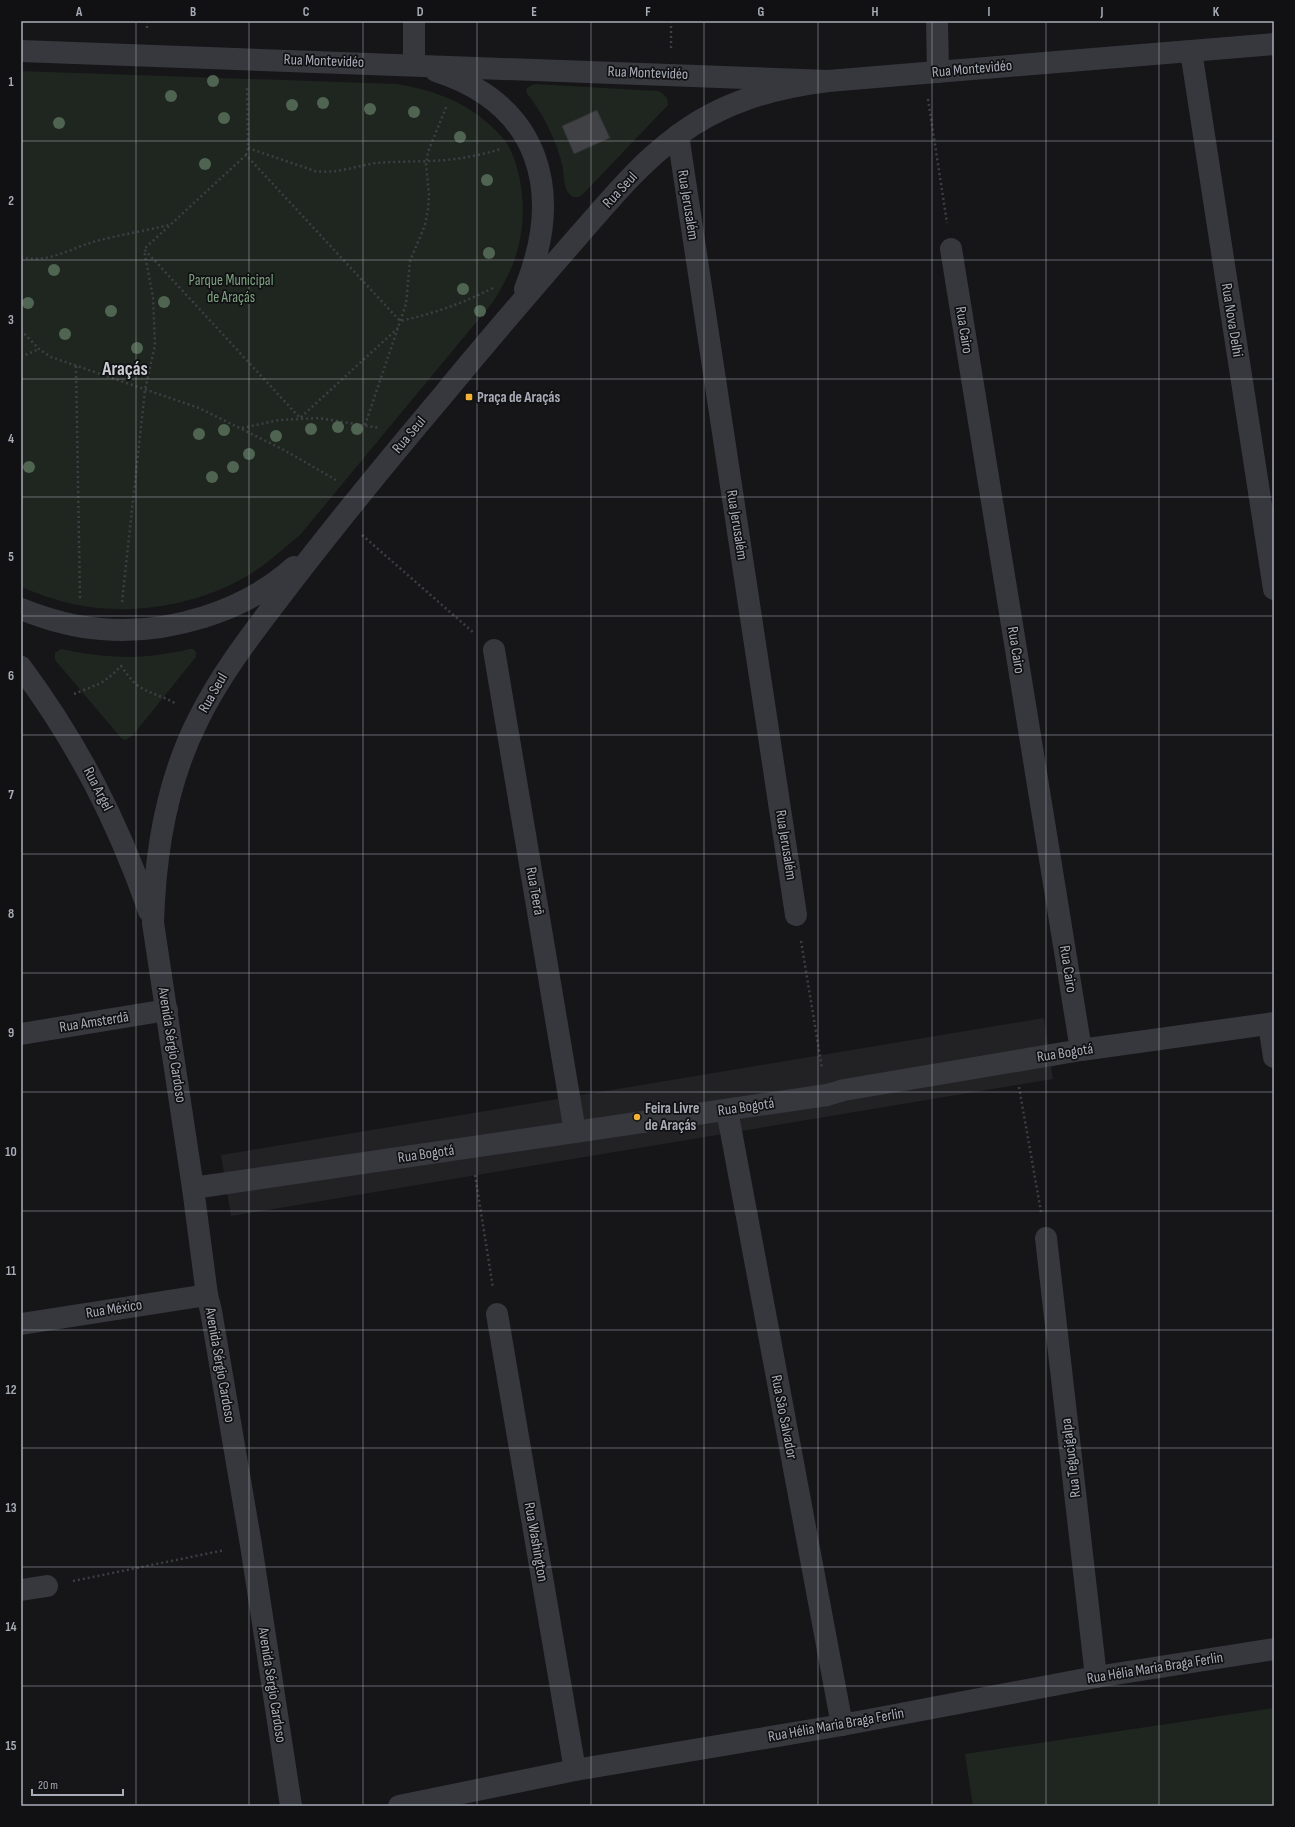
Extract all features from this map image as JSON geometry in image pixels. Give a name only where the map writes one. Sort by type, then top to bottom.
[{"type":"street","points":[[414,21],[414,64],[451,76],[493,100],[510,115],[525,134],[536,159],[542,189],[542,232],[536,261],[525,288],[510,314]]},
{"type":"street","points":[[931,72],[936,21]]},
{"type":"street","name":"Rua Montevidéo","points":[[21,51],[414,64],[828,81],[1274,44]]},
{"type":"street","name":"Rua Nova Delhi","points":[[1191,51],[1274,589]]},
{"type":"street","name":"Rua Seul","points":[[153,923],[154,888],[163,819],[183,752],[214,688],[234,658],[338,521],[510,314],[649,158],[678,135],[708,116],[737,102],[790,86],[828,81]]},
{"type":"street","name":"Rua Jerusalém","points":[[678,135],[796,915]]},
{"type":"street","name":"Rua Cairo","points":[[951,249],[1081,1050]]},
{"type":"street","points":[[21,609],[39,616],[69,624],[100,629],[134,629],[167,626],[200,618],[261,591],[289,572],[314,549],[338,521]]},
{"type":"street","name":"Rua Teerã","points":[[494,650],[575,1132]]},
{"type":"street","name":"Rua Argel","points":[[21,667],[51,708],[90,773],[114,822],[135,872],[153,923]]},
{"type":"street","name":"Avenida Sérgio Cardoso","points":[[153,923],[193,1188],[207,1295],[212,1311],[251,1545],[291,1806]]},
{"type":"street","name":"Rua Amsterdã","points":[[21,1034],[167,1010]]},
{"type":"street","points":[[1271,1024],[1274,1056]]},
{"type":"street","name":"Rua Bogotá","points":[[193,1188],[827,1095],[844,1090],[1014,1060],[1271,1024]]},
{"type":"street","name":"Rua São Salvador","points":[[727,1110],[842,1725]]},
{"type":"street","name":"Rua Tegucigalpa","points":[[1046,1238],[1096,1677]]},
{"type":"street","name":"Rua México","points":[[21,1324],[207,1295]]},
{"type":"street","name":"Rua Washington","points":[[497,1314],[575,1770]]},
{"type":"street","points":[[21,1590],[47,1586]]},
{"type":"street","name":"Rua Hélia Maria Braga Ferlin","points":[[399,1806],[575,1770],[842,1725],[1096,1677],[1274,1650]]},
{"type":"path","points":[[931,72],[951,249]]},
{"type":"path","points":[[144,249],[246,154],[248,148],[247,86]]},
{"type":"path","points":[[365,424],[406,304],[410,261],[425,225],[428,209],[430,194],[427,161],[432,139],[447,104]]},
{"type":"path","points":[[248,148],[325,173],[340,172],[358,166],[377,163],[466,158],[502,148]]},
{"type":"path","points":[[246,154],[400,321]]},
{"type":"path","points":[[21,257],[27,259],[48,258],[98,241],[170,225]]},
{"type":"path","points":[[122,602],[145,390],[155,345],[155,321],[150,273],[144,249]]},
{"type":"path","points":[[144,249],[300,418]]},
{"type":"path","points":[[400,321],[441,311],[467,301],[493,288]]},
{"type":"path","points":[[300,418],[398,328]]},
{"type":"path","points":[[21,330],[39,349],[51,358],[199,408],[284,450],[336,480]]},
{"type":"path","points":[[21,357],[39,349]]},
{"type":"path","points":[[76,366],[80,599]]},
{"type":"path","points":[[242,428],[279,420],[300,418],[319,418],[365,424],[380,428]]},
{"type":"path","points":[[338,521],[494,650]]},
{"type":"path","points":[[51,708],[81,690],[92,688],[101,683],[121,666],[140,688],[164,696],[199,718]]},
{"type":"path","points":[[796,915],[827,1095]]},
{"type":"path","points":[[1014,1060],[1046,1238]]},
{"type":"path","points":[[470,1147],[497,1314]]},
{"type":"path","points":[[47,1586],[251,1545]]},
{"type":"shaded area","name":"Feira Livre de Araçás","points":[[1044,1018],[1053,1079],[231,1216],[221,1155]]},
{"type":"green space","name":"Parque Municipal de Araçás","points":[[21,71],[397,84],[410,86],[435,93],[469,109],[490,125],[502,137],[508,145],[514,158],[521,185],[523,214],[520,242],[512,267],[493,302],[300,535],[252,573],[211,593],[166,605],[119,609],[96,608],[73,604],[47,597],[21,587]]},
{"type":"green space","points":[[534,84],[658,91],[666,96],[668,105],[583,194],[579,197],[573,197],[569,194],[565,186],[562,164],[552,135],[543,117],[526,92],[527,88]]},
{"type":"green space","points":[[61,649],[95,655],[126,657],[173,653],[193,649],[196,652],[196,657],[133,735],[126,740],[122,739],[55,660],[55,653]]},
{"type":"green space","points":[[1274,1708],[1274,1806],[973,1806],[965,1754]]},
{"type":"building","points":[[597,110],[610,138],[574,154],[562,126]]},
{"type":"place","name":"Praça de Araçás","points":[[469,397]]},
{"type":"place","name":"Feira Livre de Araçás","points":[[637,1117]]},
{"type":"district","name":"Araçás","points":[[125,369]]}]
